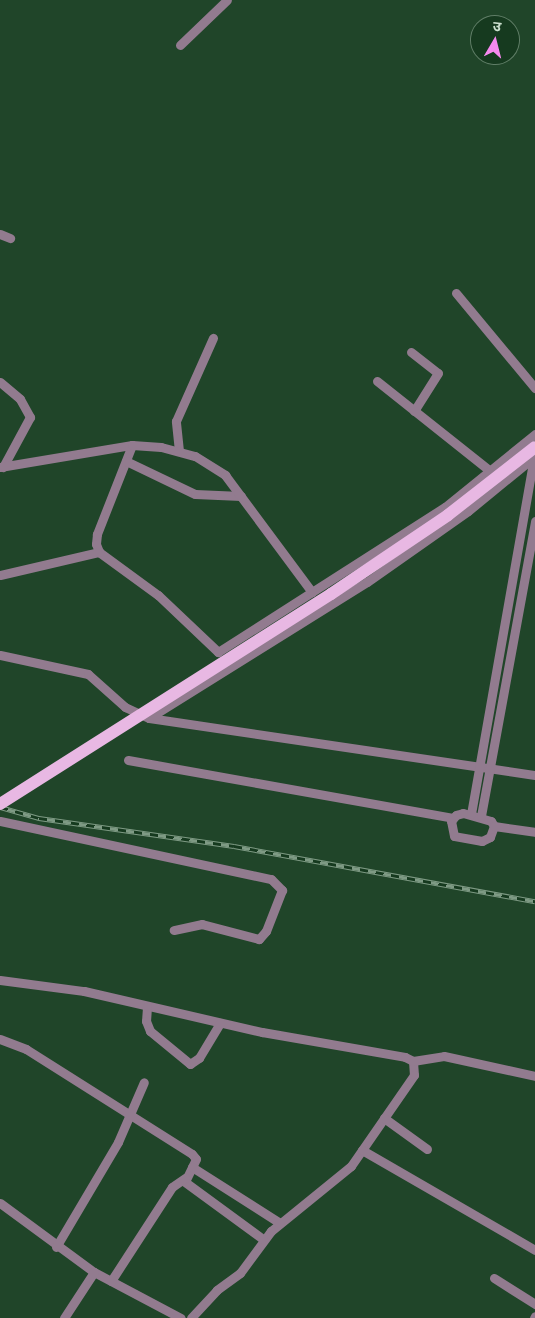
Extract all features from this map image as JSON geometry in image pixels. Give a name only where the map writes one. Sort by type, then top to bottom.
[{"type":"main road","points":[[0,804],[331,594],[448,515],[535,452]]},
{"type":"street","points":[[180,45],[227,0]]},
{"type":"street","points":[[0,234],[10,238]]},
{"type":"street","points":[[456,293],[535,388]]},
{"type":"street","points":[[179,450],[176,422],[213,338]]},
{"type":"street","points":[[411,352],[438,373],[414,410]]},
{"type":"street","points":[[377,381],[490,471]]},
{"type":"street","points":[[0,382],[20,400],[30,417],[2,467]]},
{"type":"street","points":[[132,445],[97,534],[99,552],[151,590],[218,652],[445,507],[535,434]]},
{"type":"street","points":[[2,467],[132,445],[179,450],[217,468],[241,496],[312,592]]},
{"type":"street","points":[[149,718],[367,582],[468,511],[535,452]]},
{"type":"street","points":[[481,816],[484,766],[535,452]]},
{"type":"street","points":[[126,461],[195,494],[241,496]]},
{"type":"street","points":[[471,814],[484,766],[535,521]]},
{"type":"street","points":[[0,575],[99,552]]},
{"type":"street","points":[[0,655],[88,674],[125,708],[149,718],[535,775]]},
{"type":"street","points":[[128,760],[453,818],[463,813],[481,816],[491,820],[494,826],[490,838],[482,840],[454,836],[451,830],[453,818]]},
{"type":"street","points":[[0,821],[271,879],[282,890],[266,931],[259,939],[202,924],[174,930]]},
{"type":"street","points":[[494,826],[535,832]]},
{"type":"street","points":[[0,980],[84,991],[220,1023],[405,1057],[413,1061],[444,1056],[535,1076]]},
{"type":"street","points":[[147,1007],[146,1020],[150,1031],[190,1064],[198,1058],[220,1023]]},
{"type":"street","points":[[0,1039],[26,1049],[132,1114],[195,1156],[192,1167],[185,1178],[172,1187],[111,1280]]},
{"type":"street","points":[[191,1318],[217,1290],[240,1273],[263,1239],[280,1223],[345,1173],[414,1075],[416,1070],[413,1061]]},
{"type":"street","points":[[56,1247],[132,1114],[144,1082]]},
{"type":"street","points":[[384,1118],[427,1149]]},
{"type":"street","points":[[362,1150],[535,1250]]},
{"type":"street","points":[[192,1167],[280,1223]]},
{"type":"street","points":[[185,1178],[187,1184],[263,1239]]},
{"type":"street","points":[[0,1203],[56,1247],[94,1272],[181,1318]]},
{"type":"street","points":[[64,1318],[94,1272]]},
{"type":"street","points":[[494,1278],[535,1304]]},
{"type":"railway","points":[[0,807],[39,818],[234,846],[535,901]]}]
